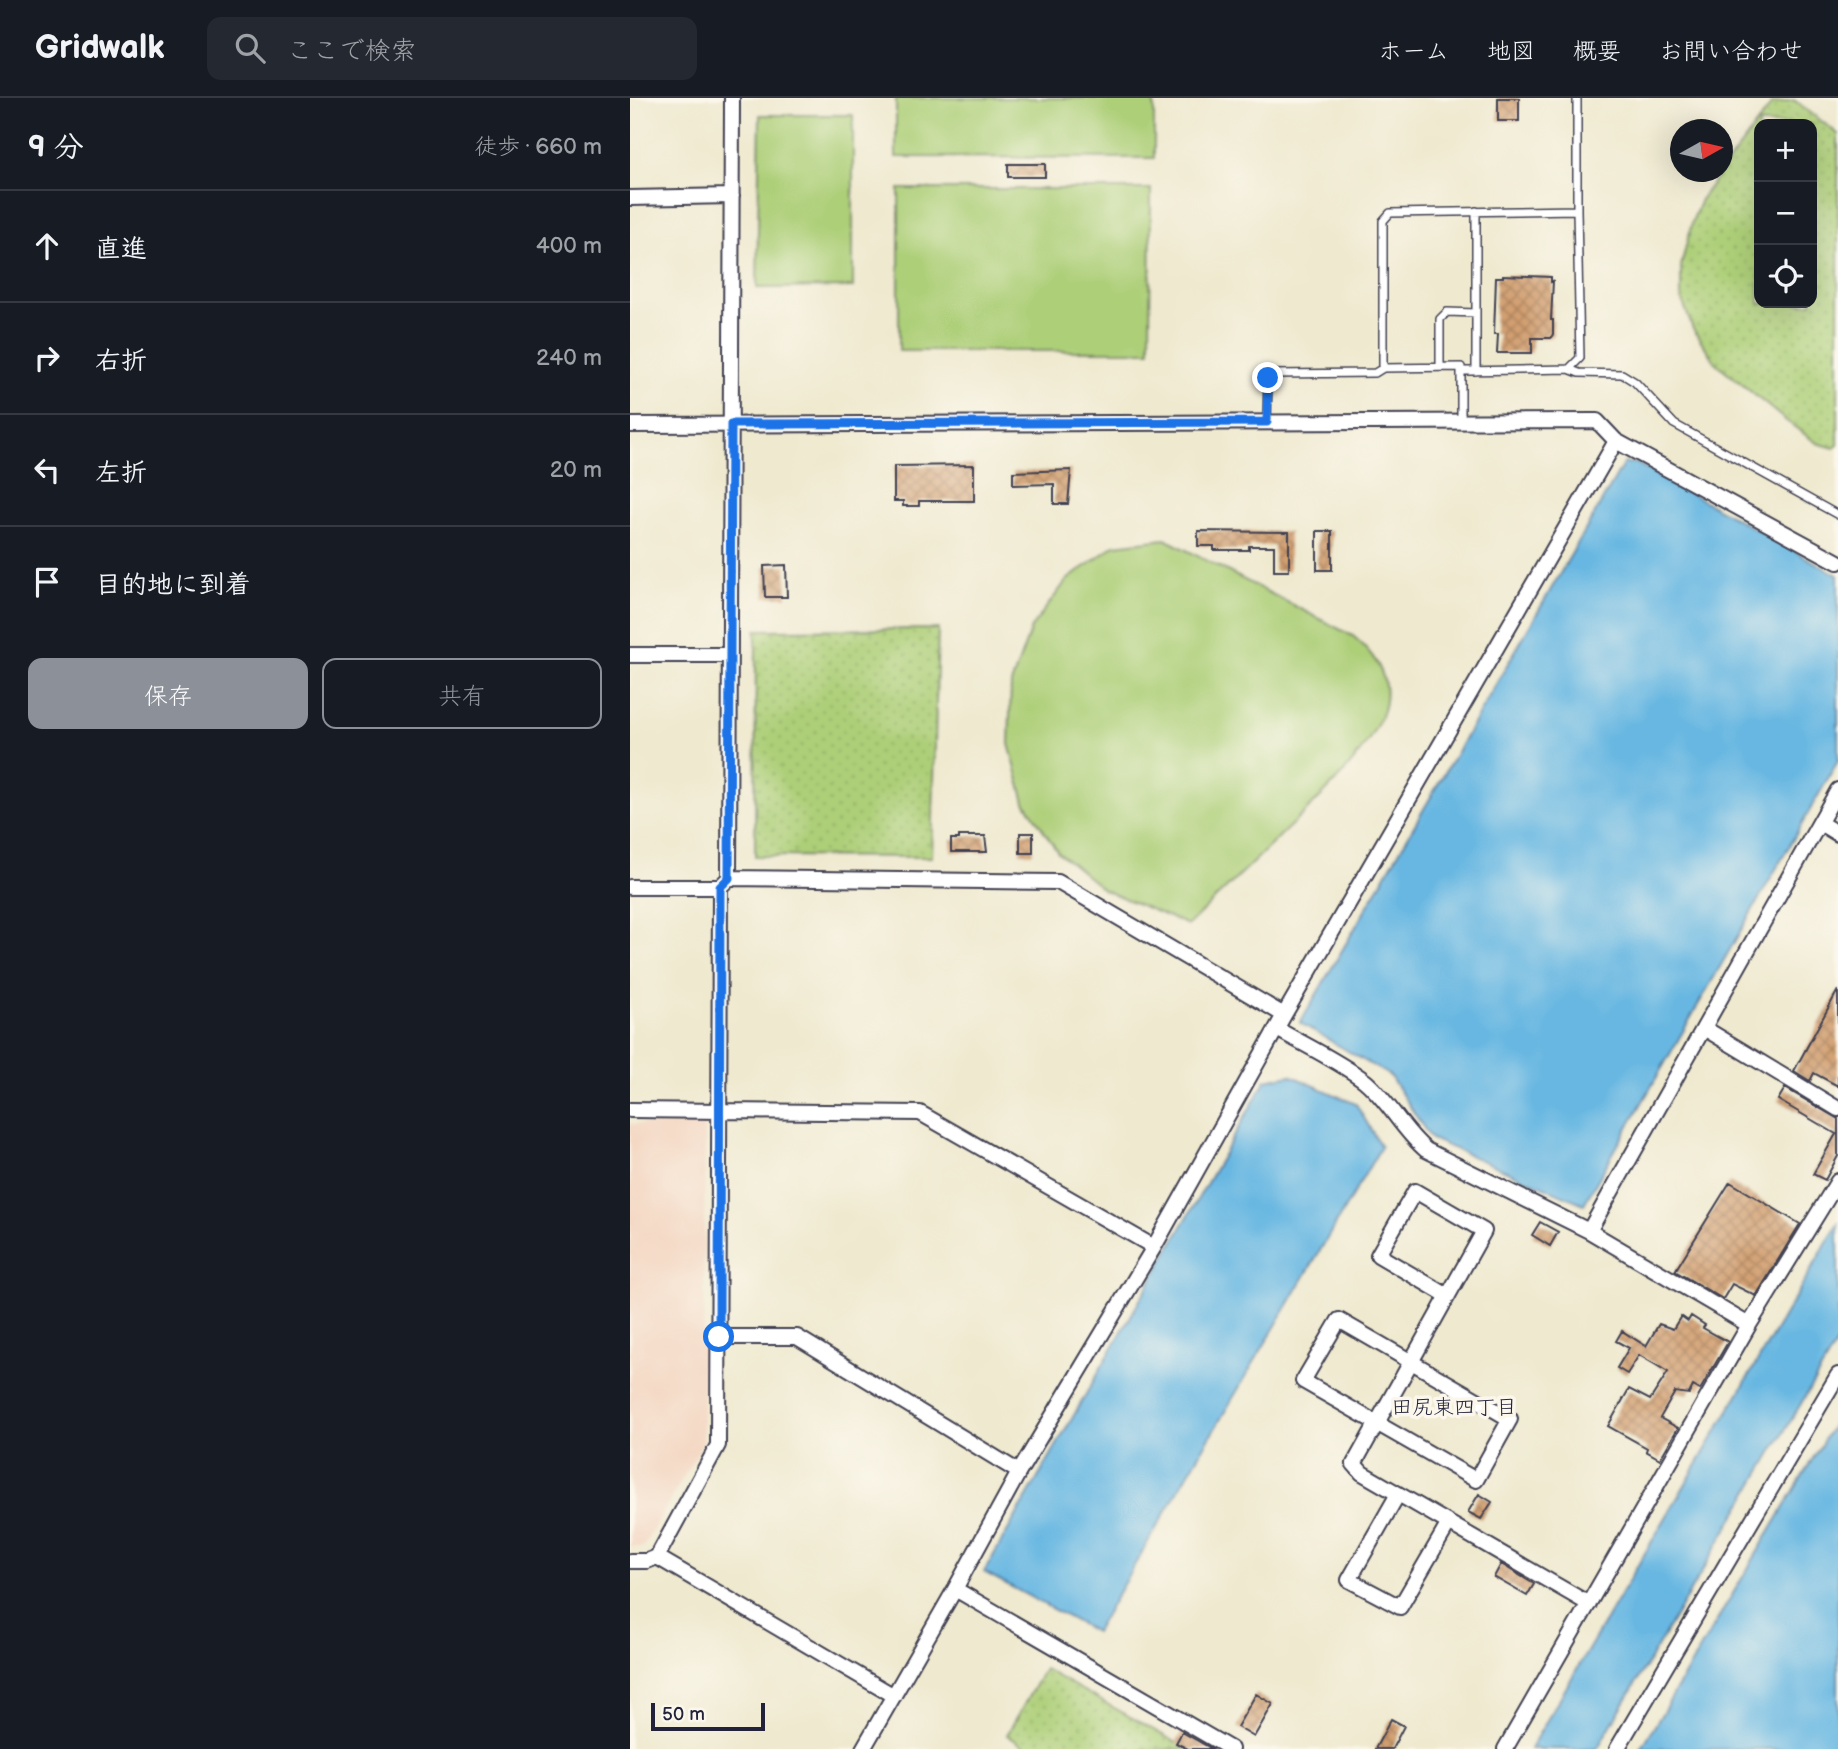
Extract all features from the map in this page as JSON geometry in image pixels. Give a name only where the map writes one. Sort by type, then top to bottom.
[{"type":"street","points":[[630,1561],[647,1561],[657,1557],[718,1445],[720,1110],[729,655],[732,98]]},
{"type":"street","points":[[630,198],[732,196]]},
{"type":"street","points":[[630,425],[1597,422],[1616,442],[1838,562]]},
{"type":"street","points":[[863,1749],[1019,1472],[1154,1247],[1284,1015],[1616,442]]},
{"type":"street","points":[[630,655],[729,655]]},
{"type":"street","points":[[1589,1231],[1838,790]]},
{"type":"street","points":[[1820,823],[1838,834]]},
{"type":"street","points":[[630,887],[724,882],[1058,882],[1284,1015]]},
{"type":"street","points":[[1277,1028],[1364,1080],[1426,1150],[1589,1231],[1749,1325]]},
{"type":"street","points":[[1704,1028],[1838,1109]]},
{"type":"street","points":[[630,1110],[920,1112],[1154,1247]]},
{"type":"street","points":[[1505,1749],[1749,1325],[1838,1181]]},
{"type":"street","points":[[1448,1296],[1378,1255],[1416,1191],[1484,1231],[1411,1363],[1354,1464],[1362,1473],[1589,1604]]},
{"type":"street","points":[[1339,1320],[1411,1363],[1510,1419],[1476,1480],[1303,1381],[1339,1320]]},
{"type":"street","points":[[719,1337],[797,1337],[1019,1472]]},
{"type":"street","points":[[1617,1749],[1838,1375]]},
{"type":"street","points":[[1398,1494],[1349,1580],[1399,1607],[1449,1523]]},
{"type":"street","points":[[657,1557],[894,1696]]},
{"type":"street","points":[[955,1589],[1231,1749]]},
{"type":"lane","points":[[1569,369],[1580,358],[1577,98]]},
{"type":"lane","points":[[1383,368],[1383,220],[1390,213],[1577,210]]},
{"type":"lane","points":[[1476,211],[1476,371]]},
{"type":"lane","points":[[1440,367],[1440,318],[1447,312],[1476,313]]},
{"type":"lane","points":[[1267,422],[1268,378],[1274,374],[1375,373],[1383,368],[1440,367],[1461,367],[1461,421]]},
{"type":"lane","points":[[1461,371],[1569,369],[1579,373],[1622,374],[1635,382],[1674,424],[1838,515]]},
{"type":"shaded area","points":[[630,1124],[705,1124],[703,1443],[643,1547],[630,1547]]},
{"type":"green space","points":[[896,98],[1154,98],[1154,158],[896,157]]},
{"type":"green space","points":[[1794,100],[1838,134],[1838,445],[1834,448],[1817,443],[1785,420],[1716,363],[1693,329],[1681,297],[1681,266],[1692,222],[1702,197],[1713,182],[1733,182],[1733,156],[1754,128],[1754,308],[1817,308],[1817,119],[1761,119],[1772,104]]},
{"type":"green space","points":[[760,115],[853,115],[853,287],[757,288]]},
{"type":"green space","points":[[899,189],[1151,189],[1150,351],[899,351]]},
{"type":"green space","points":[[1165,539],[1353,636],[1376,661],[1384,681],[1385,692],[1385,704],[1374,731],[1339,778],[1188,925],[1104,890],[1058,852],[1025,802],[1009,744],[1011,684],[1031,628],[1067,580],[1115,545]]},
{"type":"green space","points":[[938,629],[932,857],[755,856],[756,630]]},
{"type":"green space","points":[[1044,1669],[1188,1749],[1028,1749],[1007,1735]]},
{"type":"water","points":[[1624,463],[1636,463],[1838,575],[1838,761],[1584,1204],[1431,1139],[1390,1076],[1300,1023]]},
{"type":"water","points":[[1290,1075],[1356,1104],[1381,1147],[1095,1632],[984,1572],[1266,1080]]},
{"type":"water","points":[[1838,1224],[1838,1341],[1597,1749],[1530,1749]]},
{"type":"water","points":[[1838,1416],[1838,1749],[1641,1749]]},
{"type":"building","points":[[1498,98],[1519,98],[1519,121],[1498,121]]},
{"type":"building","points":[[1008,164],[1045,164],[1045,177],[1008,177]]},
{"type":"building","points":[[1496,277],[1551,277],[1551,282],[1553,281],[1553,334],[1551,338],[1532,338],[1532,353],[1497,353],[1498,334],[1494,334]]},
{"type":"building","points":[[974,465],[974,501],[919,501],[919,506],[903,506],[903,501],[894,501],[894,466]]},
{"type":"building","points":[[1071,470],[1068,504],[1054,504],[1054,484],[1013,485],[1013,472]]},
{"type":"building","points":[[1198,531],[1289,532],[1289,571],[1274,571],[1274,546],[1249,546],[1249,550],[1214,550],[1214,546],[1198,546]]},
{"type":"building","points":[[1317,531],[1332,531],[1332,570],[1317,570]]},
{"type":"building","points":[[786,565],[787,597],[765,597],[764,566]]},
{"type":"building","points":[[1020,833],[1033,833],[1033,853],[1020,853]]},
{"type":"building","points":[[959,836],[985,836],[987,852],[951,852],[951,839],[959,839]]},
{"type":"building","points":[[1838,990],[1838,1086],[1814,1073],[1810,1081],[1794,1071]]},
{"type":"building","points":[[1785,1088],[1838,1119],[1838,1156],[1825,1180],[1813,1174],[1836,1134],[1778,1100]]},
{"type":"building","points":[[1730,1182],[1800,1224],[1756,1296],[1732,1284],[1723,1299],[1675,1271]]},
{"type":"building","points":[[1540,1222],[1558,1232],[1550,1246],[1532,1235]]},
{"type":"building","points":[[1681,1316],[1688,1321],[1691,1316],[1705,1325],[1703,1328],[1728,1342],[1700,1390],[1693,1386],[1689,1394],[1675,1392],[1660,1418],[1678,1428],[1660,1459],[1646,1451],[1647,1448],[1608,1426],[1629,1389],[1650,1400],[1668,1372],[1639,1355],[1627,1374],[1617,1368],[1629,1348],[1616,1341],[1622,1331],[1646,1346],[1659,1324],[1673,1329]]},
{"type":"building","points":[[1479,1494],[1492,1502],[1481,1519],[1468,1512]]},
{"type":"building","points":[[1501,1564],[1534,1584],[1527,1596],[1494,1577]]},
{"type":"building","points":[[1256,1694],[1273,1704],[1254,1737],[1237,1727]]},
{"type":"building","points":[[1391,1719],[1404,1726],[1392,1749],[1375,1749]]},
{"type":"building","points":[[1182,1732],[1212,1749],[1188,1749],[1176,1743]]},
{"type":"district","name":"田尻東四丁目","points":[[1454,1407]]},
{"type":"route","points":[[719,1337],[720,887],[729,878],[731,424],[1267,422],[1268,378]]}]
